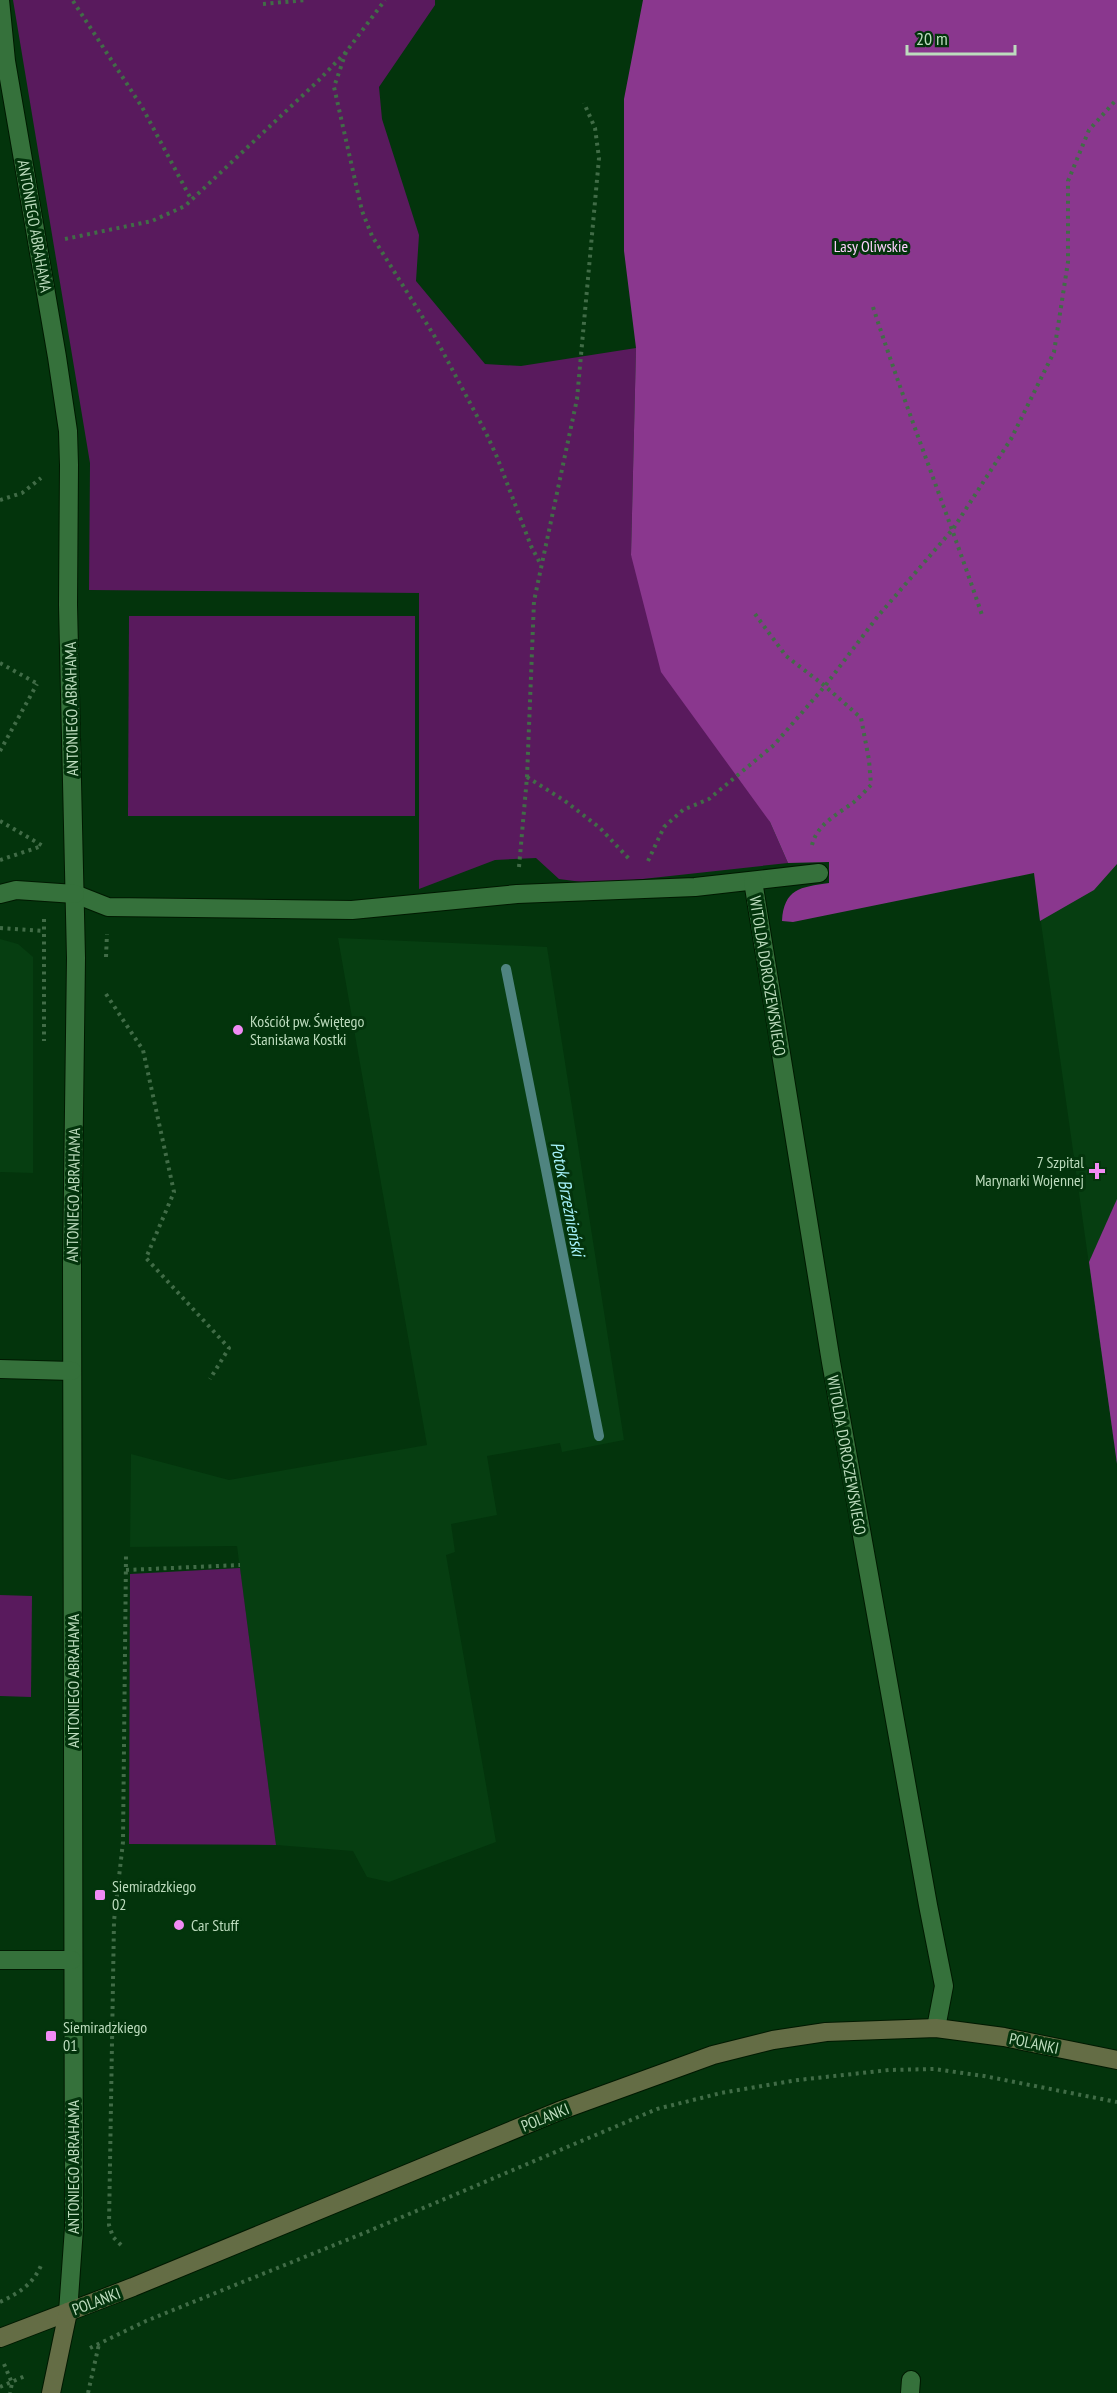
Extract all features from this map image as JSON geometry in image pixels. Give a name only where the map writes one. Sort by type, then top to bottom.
[{"type":"street","name":"ANTONIEGO ABRAHAMA","points":[[0,0],[6,61],[68,431],[70,512],[68,604],[75,894],[72,1371],[74,2228],[68,2312],[51,2393]]},
{"type":"street","points":[[0,894],[16,890],[75,894],[108,907],[352,910],[642,881],[753,881],[811,874]]},
{"type":"street","name":"WITOLDA DOROSZEWSKIEGO","points":[[753,881],[831,1362],[944,1986],[936,2028]]},
{"type":"street","points":[[0,1369],[72,1371]]},
{"type":"street","points":[[0,1960],[72,1960]]},
{"type":"street","name":"POLANKI","points":[[0,2338],[134,2287],[559,2111],[713,2055],[773,2040],[826,2032],[936,2028],[1004,2037],[1117,2060]]},
{"type":"path","points":[[263,4],[306,0]]},
{"type":"path","points":[[38,244],[152,221],[185,206],[318,81],[346,52],[385,0]]},
{"type":"path","points":[[73,1],[142,107],[191,199]]},
{"type":"path","points":[[346,52],[334,87],[362,211],[372,236],[435,337],[486,434],[531,546],[541,565]]},
{"type":"path","points":[[527,777],[565,801],[600,828],[642,881],[664,828],[684,810],[709,799],[774,745],[825,686],[878,616],[953,529],[1011,439],[1054,352],[1068,262],[1068,181],[1089,130],[1117,99]]},
{"type":"path","points":[[517,894],[527,777],[534,600],[577,399],[599,158],[595,128],[584,103]]},
{"type":"path","points":[[873,307],[900,390],[953,529],[983,618]]},
{"type":"path","points":[[0,500],[22,493],[45,476]]},
{"type":"path","points":[[755,614],[786,656],[861,718],[871,785],[856,801],[833,815],[813,839],[811,874]]},
{"type":"path","points":[[0,663],[37,684],[45,682]]},
{"type":"path","points":[[0,751],[37,684]]},
{"type":"path","points":[[0,822],[43,846],[0,860]]},
{"type":"path","points":[[106,968],[108,907]]},
{"type":"path","points":[[0,928],[44,931]]},
{"type":"path","points":[[106,987],[106,996],[143,1050],[174,1192],[146,1258],[229,1348],[210,1379]]},
{"type":"path","points":[[121,2245],[113,2237],[109,2225],[114,1921],[123,1842],[126,1555]]},
{"type":"path","points":[[126,1569],[240,1565]]},
{"type":"path","points":[[88,2393],[99,2344],[146,2321],[369,2231],[657,2109],[721,2093],[798,2080],[889,2070],[923,2070],[984,2076],[1117,2102]]},
{"type":"path","points":[[0,2302],[24,2289],[37,2276],[42,2263],[42,2252]]},
{"type":"path","points":[[0,2387],[12,2383],[10,2393]]},
{"type":"shaded area","points":[[13,0],[435,0],[435,5],[379,87],[382,119],[419,235],[416,281],[485,364],[521,366],[636,348],[631,555],[770,822],[788,863],[597,884],[559,879],[536,858],[495,860],[419,889],[419,593],[89,590],[90,463]]},
{"type":"shaded area","points":[[129,616],[415,616],[415,816],[128,816]]},
{"type":"shaded area","name":"7 Szpital Marynarki Wojennej","points":[[1117,794],[1117,1464],[1034,873]]},
{"type":"shaded area","points":[[338,938],[547,947],[624,1440],[562,1452],[560,1443],[487,1456],[497,1515],[451,1524],[455,1552],[446,1555],[496,1842],[389,1882],[367,1877],[353,1851],[276,1845],[237,1546],[130,1547],[131,1454],[229,1480],[427,1445]]},
{"type":"shaded area","points":[[0,939],[18,944],[33,957],[33,1173],[0,1172]]},
{"type":"shaded area","points":[[240,1568],[276,1845],[129,1844],[130,1574]]},
{"type":"shaded area","points":[[0,1595],[32,1596],[31,1697],[0,1696]]},
{"type":"green space","name":"Lasy Oliwskie","points":[[643,0],[1117,0],[1117,864],[1094,890],[1040,921],[1034,873],[793,922],[782,921],[783,910],[790,896],[802,888],[829,883],[829,862],[788,863],[770,822],[661,672],[631,555],[636,348],[624,251],[624,99]]},
{"type":"green space","points":[[1117,1199],[1117,1464],[1089,1262]]},
{"type":"waterway","name":"Potok Brzeźnieński","points":[[506,969],[599,1436]]},
{"type":"place","name":"Kościół pw. Świętego Stanisława Kostki","points":[[238,1030]]},
{"type":"place","name":"7 Szpital Marynarki Wojennej","points":[[1097,1171]]},
{"type":"place","name":"Siemiradzkiego 02","points":[[100,1895]]},
{"type":"place","name":"Car Stuff","points":[[179,1925]]},
{"type":"place","name":"Siemiradzkiego 01","points":[[51,2036]]}]
